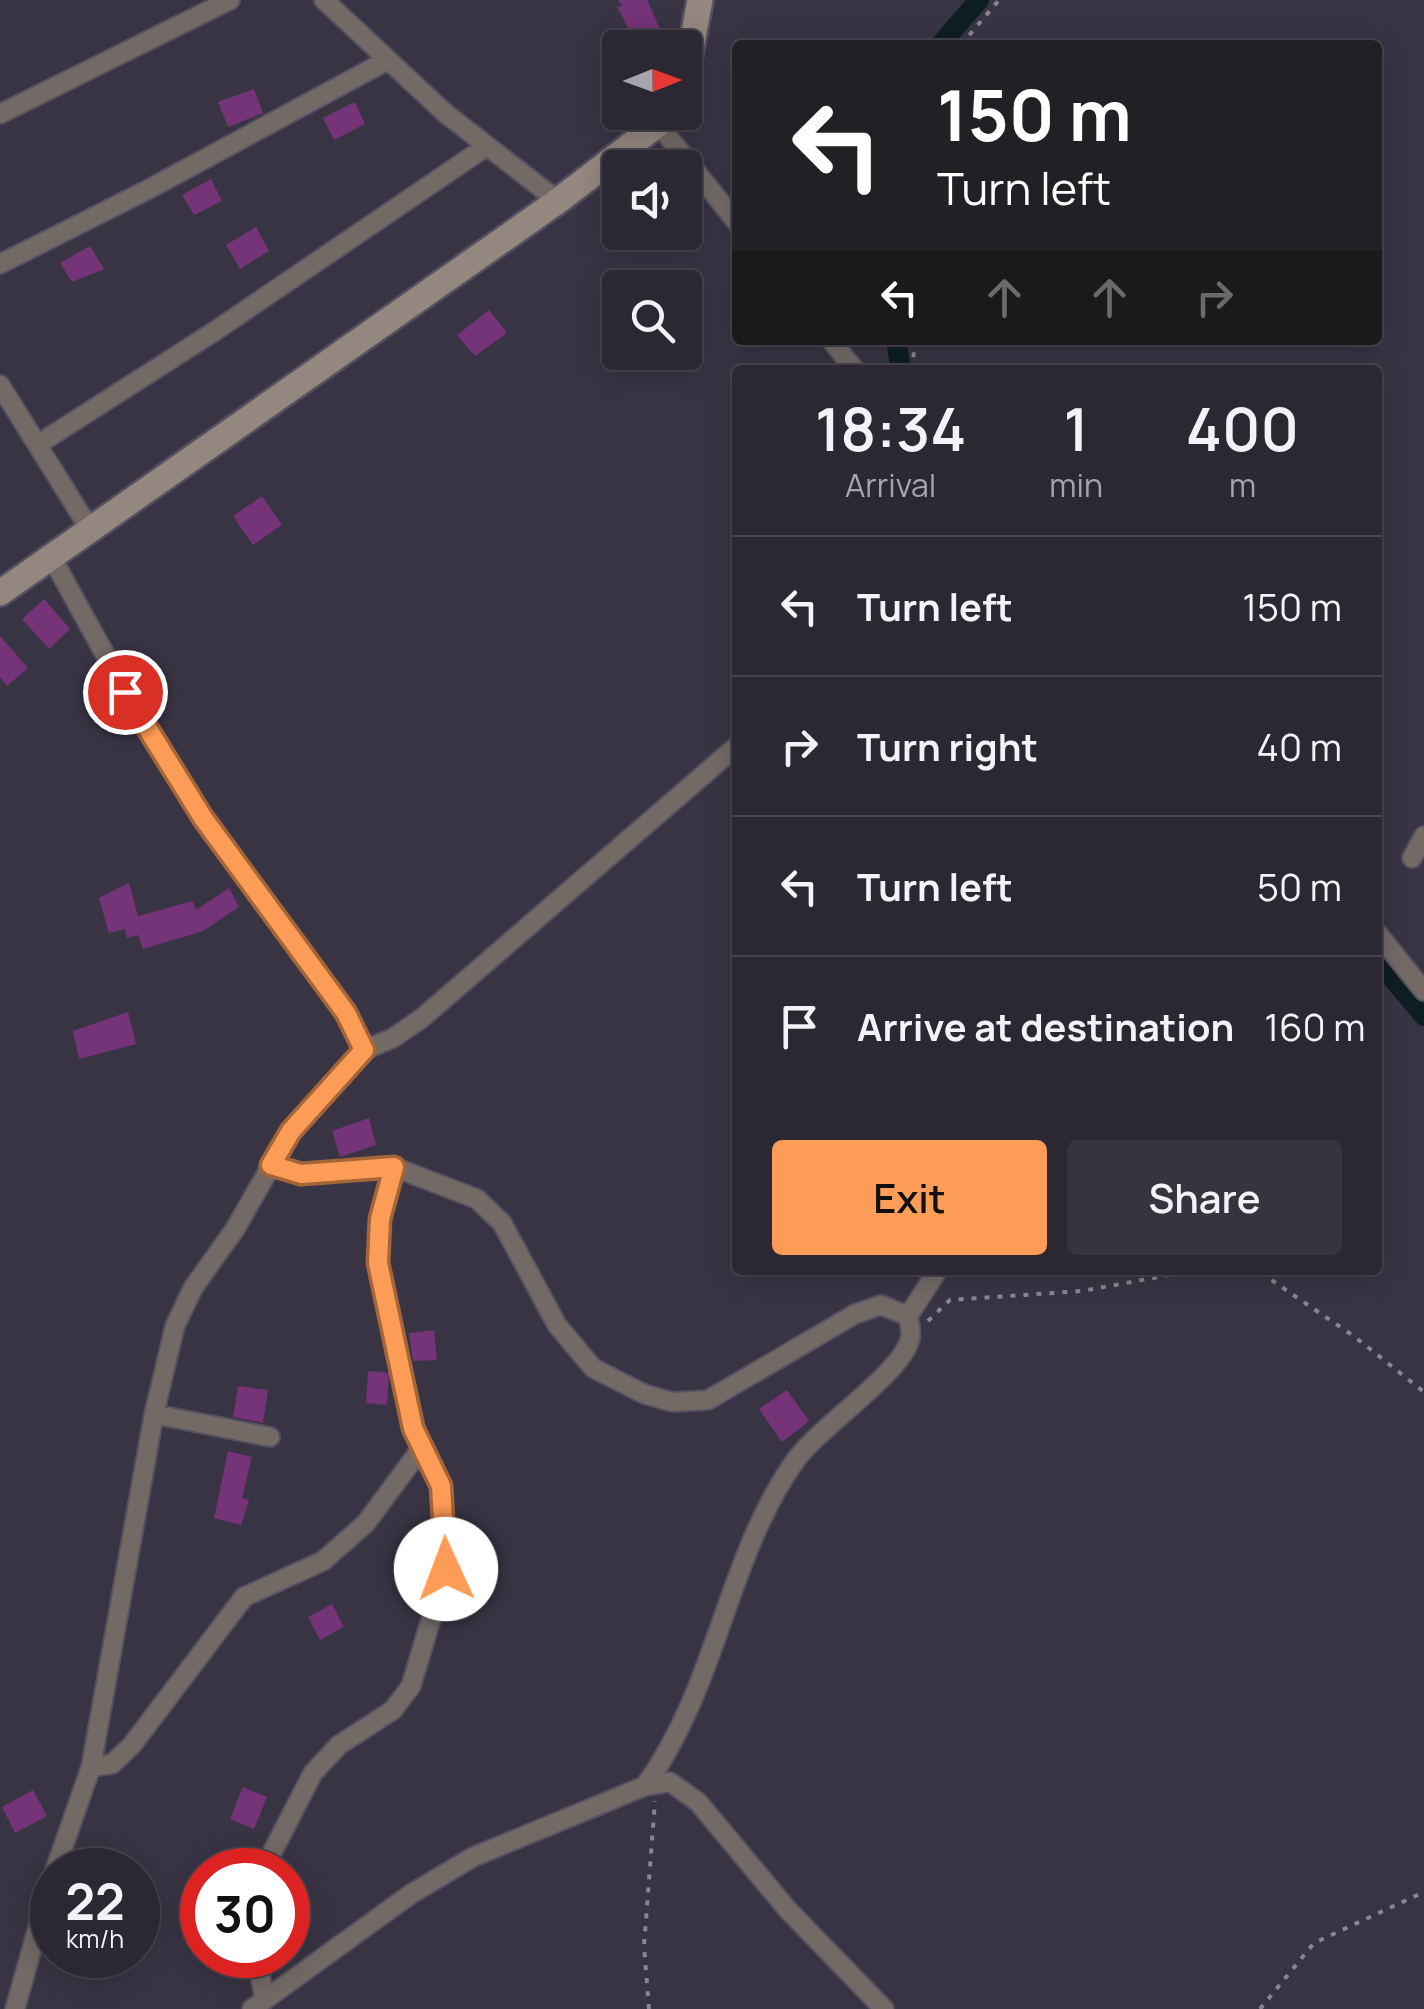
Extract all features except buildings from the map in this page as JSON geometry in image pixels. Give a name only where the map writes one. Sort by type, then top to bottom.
[{"type":"main road","points":[[694,30],[700,0]]},
{"type":"main road","points":[[0,593],[558,202],[647,130]]},
{"type":"street","points":[[0,114],[230,0]]},
{"type":"street","points":[[324,0],[344,14],[386,61],[558,202]]},
{"type":"street","points":[[0,264],[149,190],[386,61]]},
{"type":"street","points":[[671,130],[732,216]]},
{"type":"street","points":[[40,444],[215,331],[487,146]]},
{"type":"street","points":[[835,345],[852,365]]},
{"type":"street","points":[[0,385],[92,531]]},
{"type":"street","points":[[52,558],[159,753],[258,896],[346,1013],[364,1050]]},
{"type":"street","points":[[63,1848],[91,1767],[154,1414],[181,1313],[291,1131],[364,1050],[393,1038],[422,1018],[732,751]]},
{"type":"street","points":[[1412,858],[1424,836]]},
{"type":"street","points":[[1382,939],[1424,991]]},
{"type":"street","points":[[271,1165],[301,1174],[394,1167],[477,1200],[502,1223],[557,1325],[593,1368],[658,1398],[708,1400],[825,1329],[882,1305],[908,1316]]},
{"type":"street","points":[[274,1848],[313,1773],[339,1746],[393,1710],[411,1686],[446,1569],[441,1486],[420,1450],[378,1263],[380,1219],[394,1167]]},
{"type":"street","points":[[651,1784],[698,1696],[746,1562],[783,1480],[829,1424],[890,1370],[911,1338],[908,1316],[935,1275]]},
{"type":"street","points":[[154,1414],[270,1437]]},
{"type":"street","points":[[91,1767],[112,1764],[132,1744],[244,1597],[322,1561],[366,1523],[420,1450]]},
{"type":"street","points":[[258,2005],[411,1894],[473,1857],[651,1784],[670,1782],[698,1802],[788,1910],[884,2009]]},
{"type":"street","points":[[15,2009],[30,1957]]},
{"type":"street","points":[[257,1978],[258,2005]]},
{"type":"path","points":[[965,40],[999,0]]},
{"type":"path","points":[[911,1338],[950,1300],[1082,1291],[1170,1275]]},
{"type":"path","points":[[1264,1275],[1355,1336],[1424,1392]]},
{"type":"path","points":[[649,2009],[644,1946],[651,1784]]},
{"type":"path","points":[[1260,2009],[1314,1943],[1424,1892]]},
{"type":"waterway","points":[[944,40],[979,0]]},
{"type":"waterway","points":[[897,345],[900,365]]},
{"type":"waterway","points":[[1382,966],[1424,1016]]},
{"type":"route","points":[[125,692],[159,753],[258,896],[346,1013],[364,1050],[291,1131],[271,1165],[301,1174],[365,1166],[394,1167],[380,1219],[378,1263],[413,1428],[420,1450],[441,1486],[446,1569]]}]
